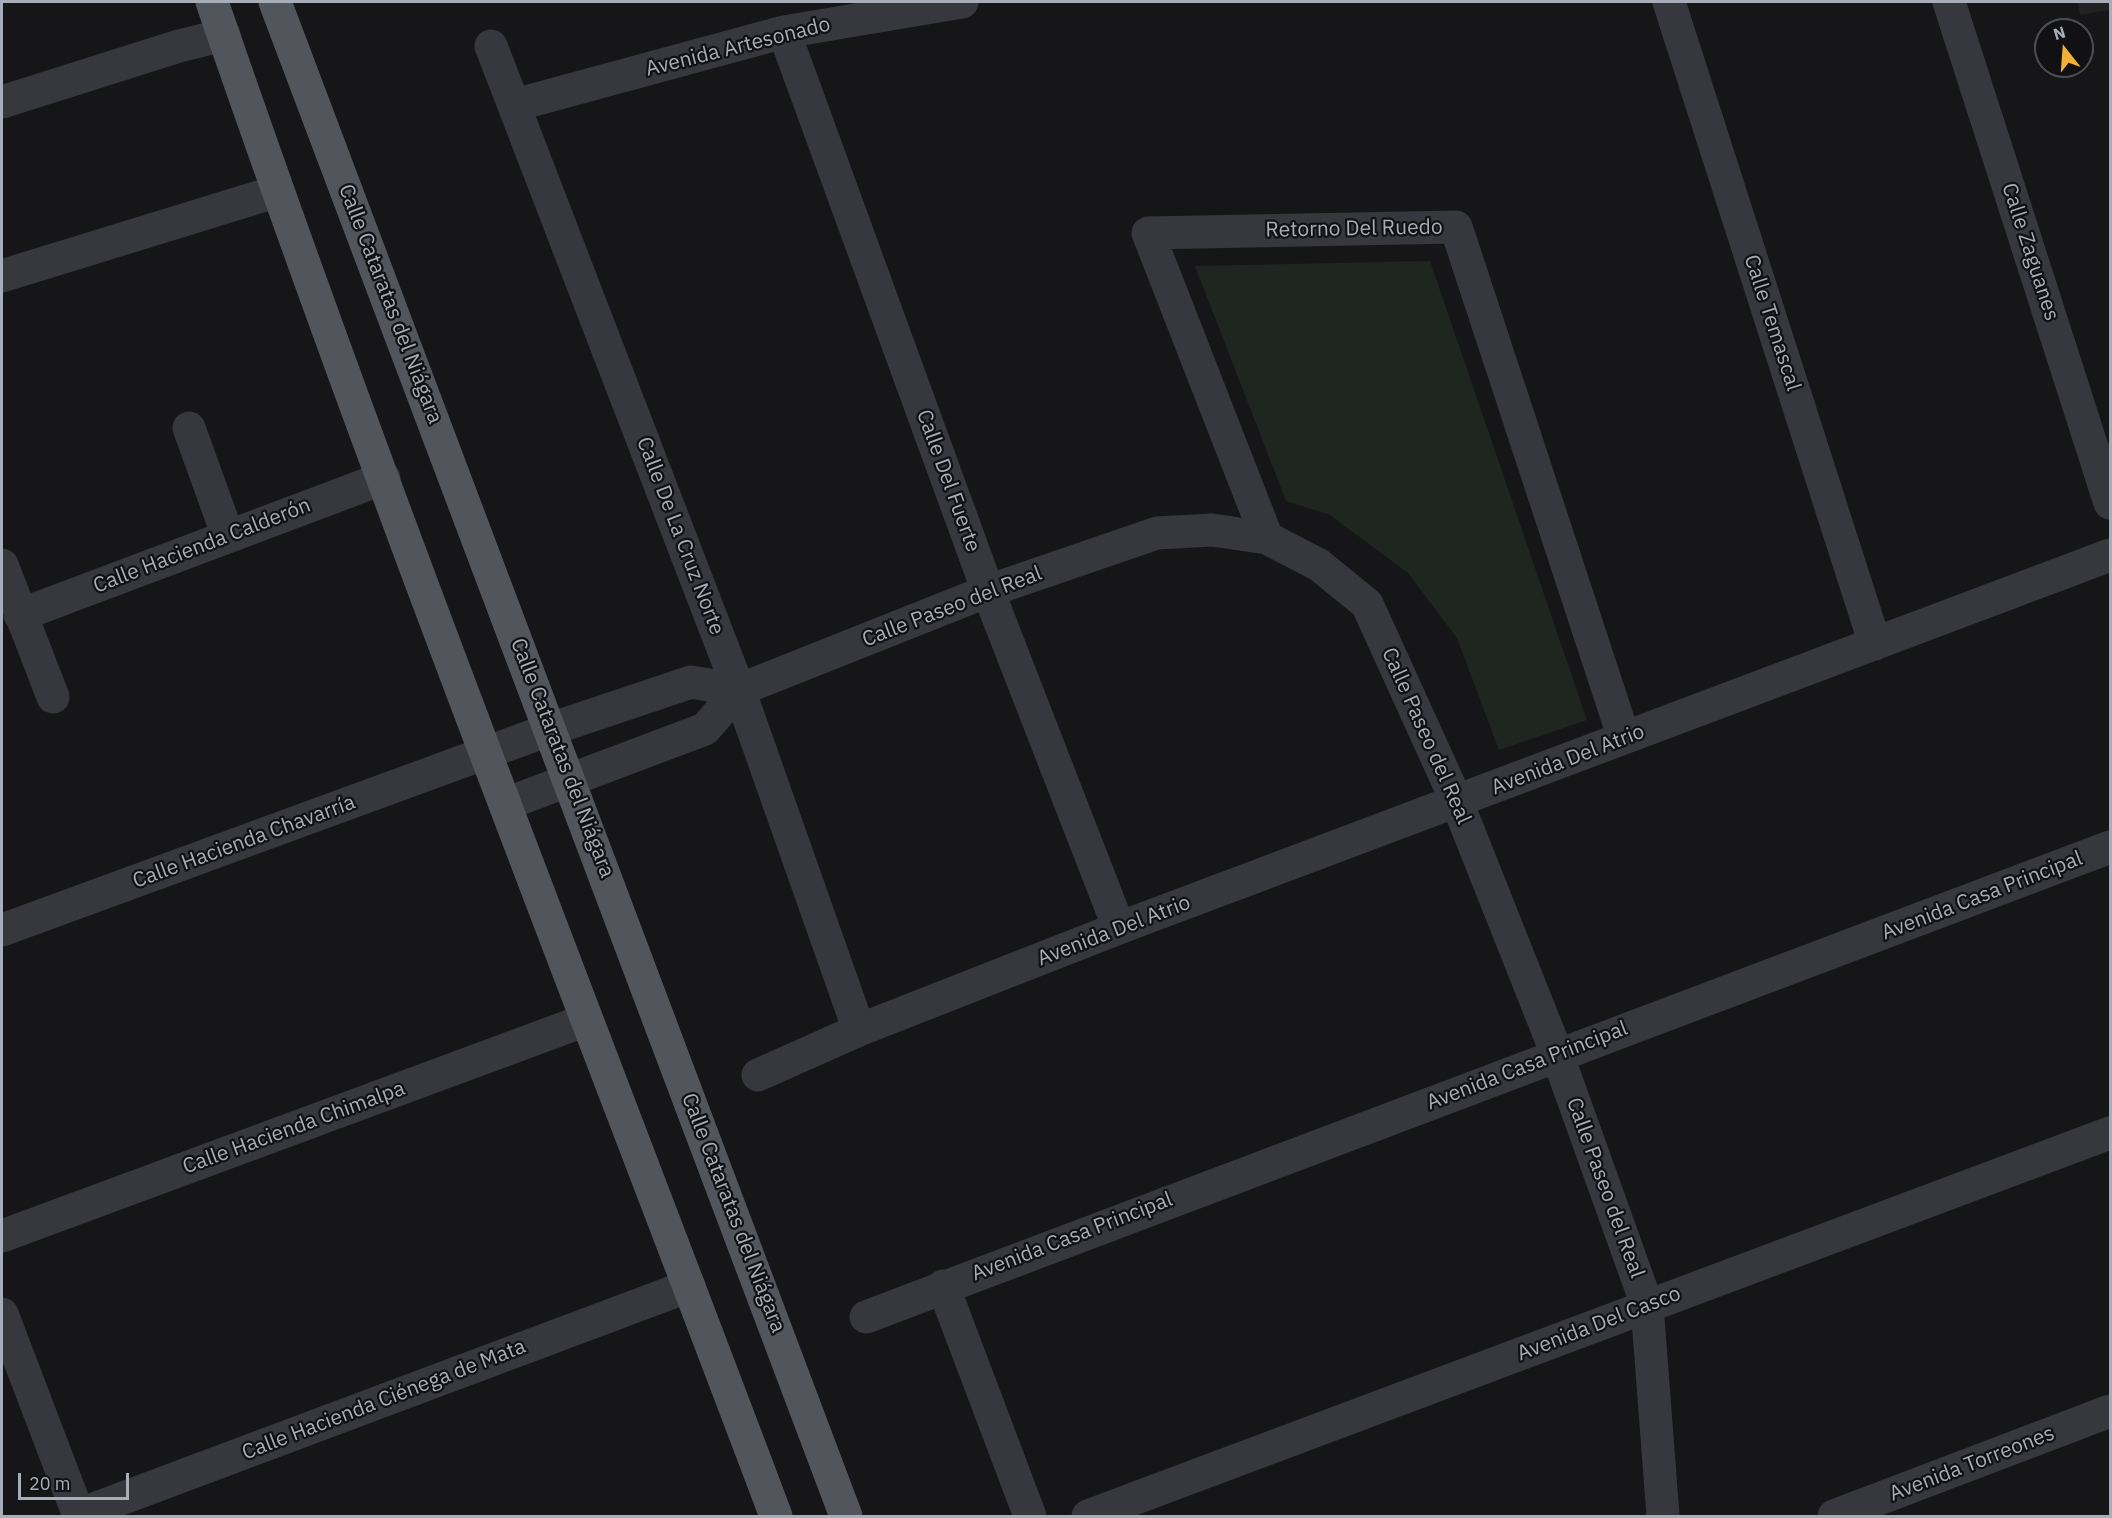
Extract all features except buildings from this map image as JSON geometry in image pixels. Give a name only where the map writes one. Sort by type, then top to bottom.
[{"type":"main road","points":[[212,2],[278,191],[486,753],[776,1516]]},
{"type":"main road","name":"Calle Cataratas del Niágara","points":[[275,2],[846,1516]]},
{"type":"street","name":"Avenida Artesonado","points":[[515,105],[784,32],[962,2]]},
{"type":"street","name":"Calle Temascal","points":[[1669,2],[1875,644]]},
{"type":"street","name":"Calle Zaguanes","points":[[1949,2],[2110,503]]},
{"type":"street","name":"Calle Del Fuerte","points":[[784,32],[988,591],[1119,928]]},
{"type":"street","points":[[2,102],[179,46],[224,35]]},
{"type":"street","name":"Calle De La Cruz Norte","points":[[491,46],[739,690],[859,1030]]},
{"type":"street","points":[[2,276],[278,191]]},
{"type":"street","name":"Retorno Del Ruedo","points":[[1267,538],[1148,233],[1456,226],[1624,738]]},
{"type":"street","points":[[189,428],[228,536]]},
{"type":"street","name":"Calle Hacienda Calderón","points":[[20,615],[384,478]]},
{"type":"street","name":"Calle Paseo del Real","points":[[506,804],[571,782],[705,729],[739,690],[988,591],[1157,533],[1212,530],[1267,538],[1319,565],[1367,604],[1457,802],[1557,1054],[1647,1305],[1663,1516]]},
{"type":"street","name":"Avenida Del Atrio","points":[[758,1075],[859,1030],[1119,928],[2110,555]]},
{"type":"street","points":[[2,565],[53,697]]},
{"type":"street","points":[[486,753],[691,682],[739,690]]},
{"type":"street","name":"Calle Hacienda Chavarría","points":[[2,930],[486,753]]},
{"type":"street","name":"Avenida Casa Principal","points":[[866,1317],[1557,1054],[2110,847]]},
{"type":"street","name":"Calle Hacienda Chimalpa","points":[[2,1236],[586,1020]]},
{"type":"street","name":"Avenida Del Casco","points":[[1088,1516],[2110,1133]]},
{"type":"street","name":"Calle Hacienda Ciénega de Mata","points":[[79,1516],[689,1286]]},
{"type":"street","points":[[943,1286],[1030,1516]]},
{"type":"street","points":[[2,1314],[79,1516]]},
{"type":"street","name":"Avenida Torreones","points":[[1834,1516],[2110,1411]]},
{"type":"shaded area","points":[[2078,2],[2110,2],[2110,10],[2080,15]]},
{"type":"shaded area","points":[[1430,261],[1587,720],[1499,750],[1457,638],[1408,573],[1330,515],[1286,501],[1195,266]]}]
